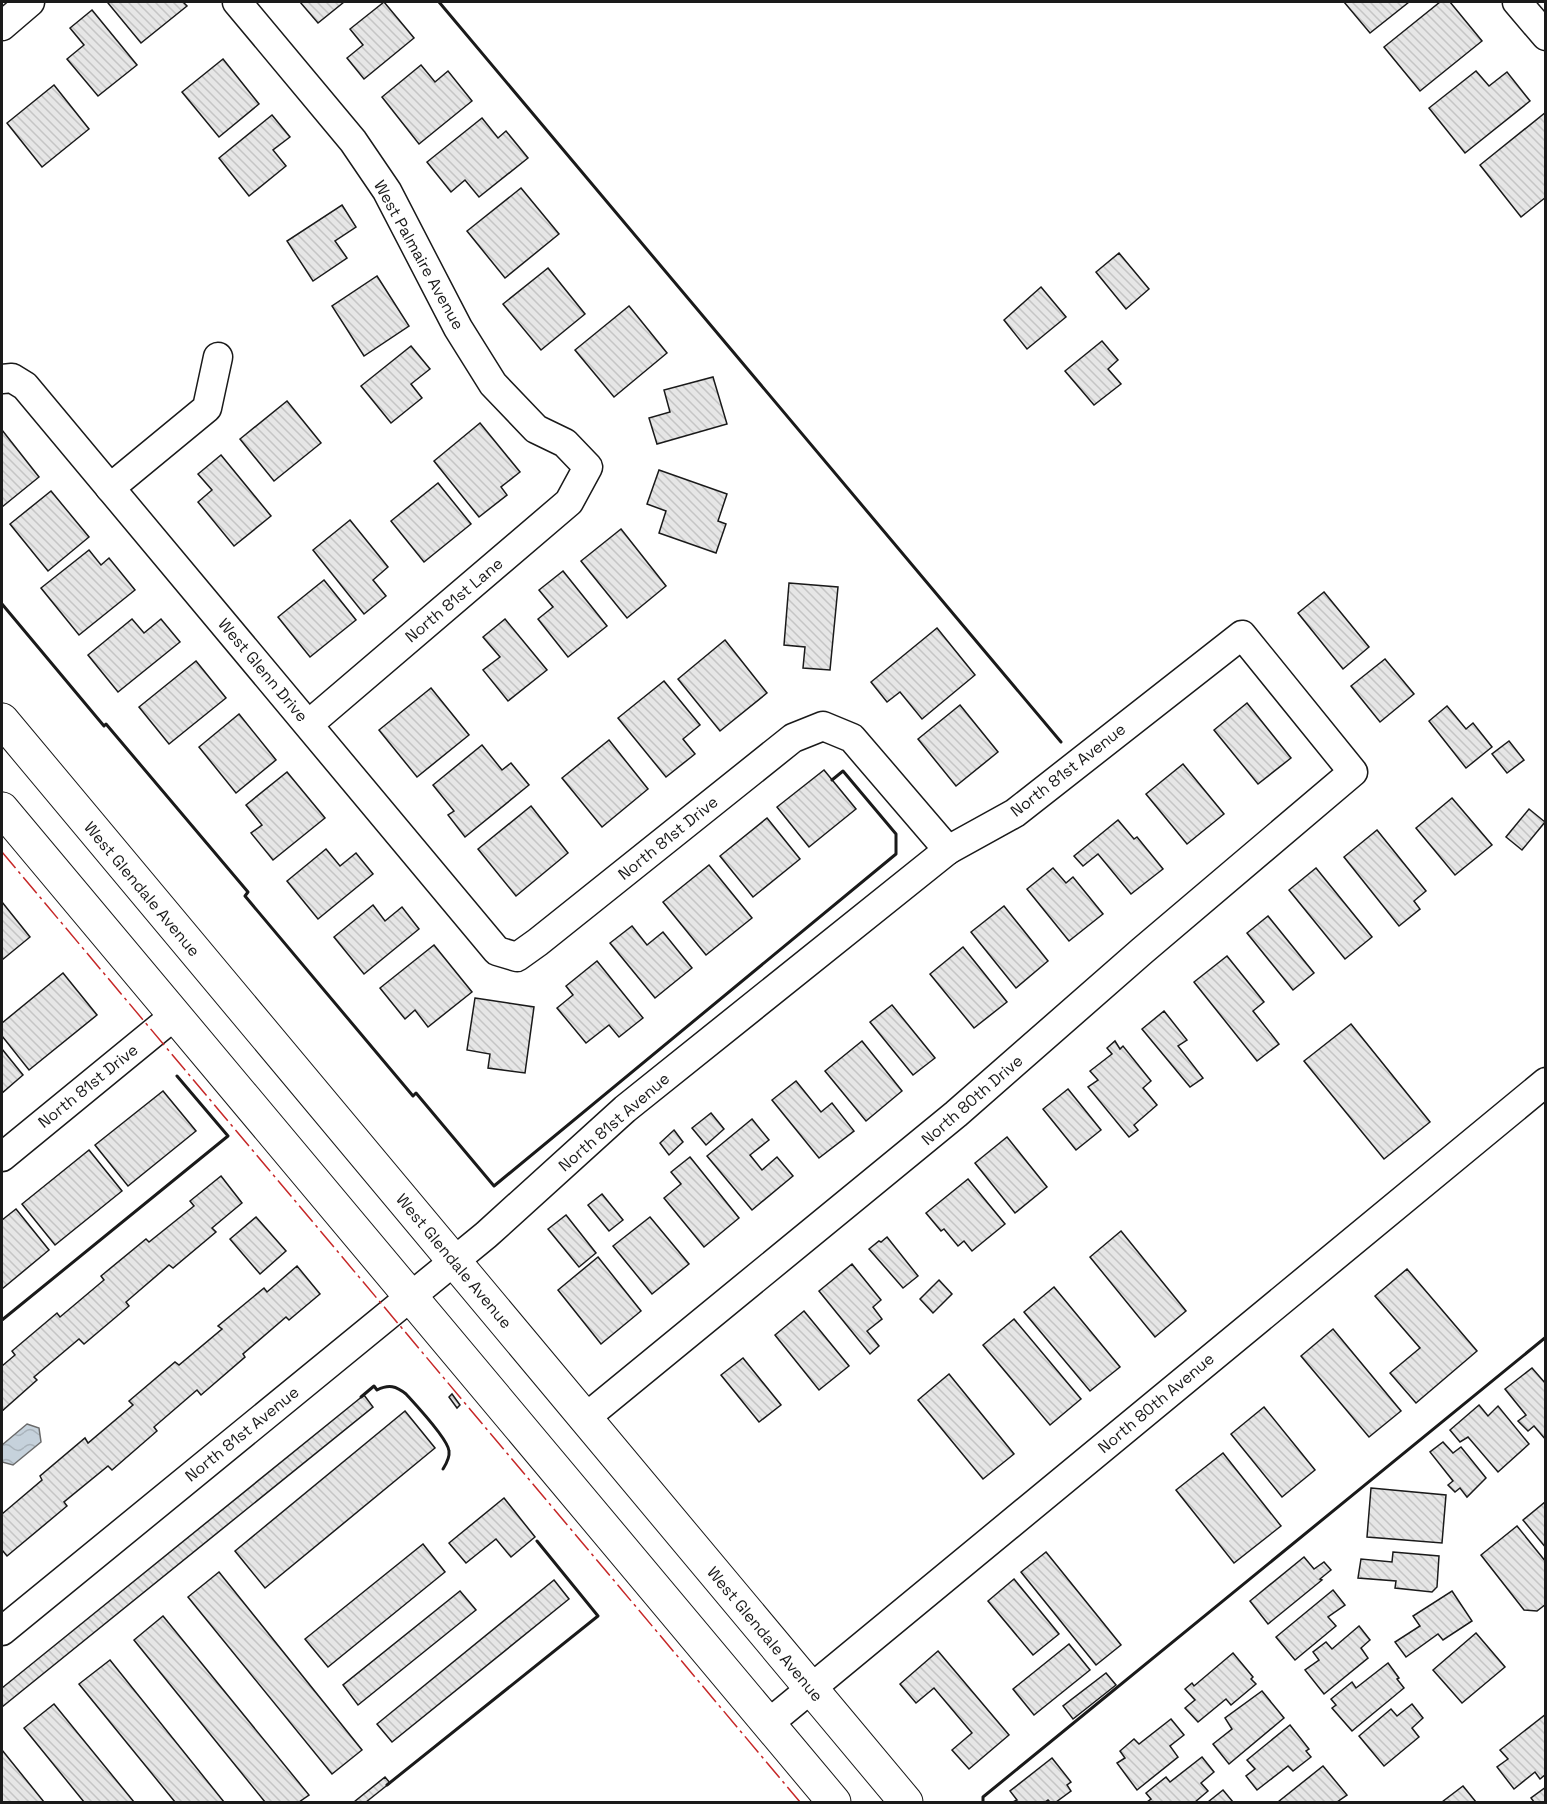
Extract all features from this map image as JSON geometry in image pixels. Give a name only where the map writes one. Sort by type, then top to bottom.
[{"type":"main road","name":"West Glendale Avenue","points":[[2,720],[906,1803]]},
{"type":"main road","points":[[5,819],[410,1296],[834,1803]]},
{"type":"street","points":[[2,26],[30,2]]},
{"type":"street","name":"West Palmaire Avenue","points":[[237,2],[353,141],[387,191],[459,328],[493,384],[536,429],[565,443],[588,467]]},
{"type":"street","points":[[1517,2],[1545,36]]},
{"type":"street","points":[[110,488],[207,408],[218,357]]},
{"type":"street","name":"West Glenn Drive","points":[[7,379],[25,386],[497,951],[517,957]]},
{"type":"street","name":"North 81st Lane","points":[[309,724],[569,502],[588,467]]},
{"type":"street","name":"North 80th Drive","points":[[584,1419],[948,1122],[1151,944],[1353,772],[1242,635]]},
{"type":"street","name":"North 81st Avenue","points":[[2,1630],[486,1235],[625,1109],[948,850],[1015,813],[1242,635]]},
{"type":"street","name":"North 81st Drive","points":[[517,957],[794,738],[823,726],[852,738],[948,850]]},
{"type":"street","name":"North 81st Drive","points":[[2,1157],[174,1016]]},
{"type":"street","name":"North 80th Avenue","points":[[768,1724],[1545,1082]]},
{"type":"water","points":[[27,1424],[39,1428],[41,1442],[13,1465],[2,1462],[2,1445]]},
{"type":"building","points":[[183,2],[187,6],[141,43],[108,3]]},
{"type":"building","points":[[300,2],[344,2],[318,23]]},
{"type":"building","points":[[384,2],[414,38],[364,79],[347,58],[363,45],[350,29]]},
{"type":"building","points":[[1344,2],[1409,2],[1370,33]]},
{"type":"building","points":[[1440,2],[1450,2],[1482,41],[1420,91],[1384,47]]},
{"type":"building","points":[[92,10],[137,65],[98,96],[67,59],[84,45],[70,28]]},
{"type":"building","points":[[223,59],[259,104],[219,137],[182,92]]},
{"type":"building","points":[[421,65],[435,82],[448,71],[472,101],[419,144],[382,97]]},
{"type":"building","points":[[1476,71],[1489,86],[1507,72],[1530,101],[1465,153],[1429,108]]},
{"type":"building","points":[[54,85],[89,129],[42,167],[7,123]]},
{"type":"building","points":[[1546,112],[1546,197],[1521,217],[1480,165]]},
{"type":"building","points":[[272,115],[290,137],[273,150],[286,166],[249,196],[219,158]]},
{"type":"building","points":[[482,118],[498,138],[506,131],[528,158],[479,197],[465,180],[451,192],[427,162]]},
{"type":"building","points":[[521,188],[559,234],[505,278],[467,231]]},
{"type":"building","points":[[342,205],[356,227],[335,241],[347,258],[313,281],[287,241]]},
{"type":"building","points":[[1119,253],[1149,289],[1126,309],[1096,272]]},
{"type":"building","points":[[548,268],[585,314],[541,350],[503,304]]},
{"type":"building","points":[[377,276],[409,326],[364,356],[332,306]]},
{"type":"building","points":[[1041,287],[1066,317],[1027,349],[1004,320]]},
{"type":"building","points":[[629,306],[667,353],[614,397],[575,350]]},
{"type":"building","points":[[1102,341],[1118,360],[1108,369],[1121,384],[1094,405],[1065,371]]},
{"type":"building","points":[[411,346],[430,369],[411,384],[422,398],[391,423],[361,386]]},
{"type":"building","points":[[713,377],[727,424],[657,444],[649,418],[670,412],[664,390]]},
{"type":"building","points":[[287,401],[321,443],[274,481],[240,439]]},
{"type":"building","points":[[480,423],[520,472],[501,487],[507,495],[479,517],[434,461]]},
{"type":"building","points":[[2,430],[39,477],[2,507]]},
{"type":"building","points":[[221,455],[271,516],[234,546],[198,502],[212,490],[198,474]]},
{"type":"building","points":[[659,470],[727,494],[718,521],[726,524],[716,553],[659,533],[666,511],[647,504]]},
{"type":"building","points":[[438,483],[471,524],[424,562],[391,521]]},
{"type":"building","points":[[51,491],[89,537],[48,571],[10,524]]},
{"type":"building","points":[[350,520],[388,567],[373,580],[386,596],[364,614],[313,550]]},
{"type":"building","points":[[621,529],[666,586],[627,618],[581,561]]},
{"type":"building","points":[[89,550],[101,565],[109,558],[135,590],[79,635],[41,588]]},
{"type":"building","points":[[563,571],[607,626],[568,657],[538,619],[553,607],[539,590]]},
{"type":"building","points":[[324,580],[356,620],[310,657],[278,617]]},
{"type":"building","points":[[789,583],[838,587],[830,670],[803,668],[805,647],[784,645]]},
{"type":"building","points":[[1324,592],[1369,647],[1343,669],[1298,613]]},
{"type":"building","points":[[132,619],[144,633],[161,619],[180,642],[118,692],[88,655]]},
{"type":"building","points":[[505,619],[547,670],[508,701],[483,670],[500,657],[483,637]]},
{"type":"building","points":[[937,628],[975,675],[922,719],[900,692],[887,702],[871,682]]},
{"type":"building","points":[[725,640],[767,693],[720,731],[678,679]]},
{"type":"building","points":[[1385,659],[1414,694],[1380,722],[1351,686]]},
{"type":"building","points":[[196,661],[226,698],[169,744],[139,707]]},
{"type":"building","points":[[664,681],[700,725],[683,739],[695,754],[666,777],[618,718]]},
{"type":"building","points":[[431,688],[469,735],[417,777],[379,730]]},
{"type":"building","points":[[1247,703],[1291,758],[1258,784],[1214,730]]},
{"type":"building","points":[[960,705],[998,752],[956,786],[918,739]]},
{"type":"building","points":[[1447,706],[1466,729],[1473,723],[1492,747],[1466,768],[1429,721]]},
{"type":"building","points":[[239,714],[276,760],[236,793],[199,747]]},
{"type":"building","points":[[609,740],[648,789],[602,827],[562,778]]},
{"type":"building","points":[[1509,741],[1524,760],[1507,773],[1492,754]]},
{"type":"building","points":[[482,745],[502,770],[511,763],[529,785],[465,837],[448,815],[454,811],[433,785]]},
{"type":"building","points":[[1183,764],[1224,814],[1187,844],[1146,794]]},
{"type":"building","points":[[824,770],[856,809],[809,847],[777,807]]},
{"type":"building","points":[[287,772],[325,818],[273,860],[251,833],[262,825],[246,805]]},
{"type":"building","points":[[1452,798],[1492,845],[1455,875],[1416,828]]},
{"type":"building","points":[[531,806],[568,853],[516,896],[478,849]]},
{"type":"building","points":[[1529,809],[1545,822],[1522,850],[1506,837]]},
{"type":"building","points":[[767,818],[800,859],[753,897],[720,856]]},
{"type":"building","points":[[1118,820],[1134,839],[1137,837],[1163,869],[1131,894],[1098,854],[1083,866],[1074,856]]},
{"type":"building","points":[[1377,830],[1426,891],[1414,901],[1420,909],[1399,926],[1344,857]]},
{"type":"building","points":[[326,849],[340,866],[356,853],[373,874],[318,919],[287,881]]},
{"type":"building","points":[[709,865],[752,918],[706,955],[663,902]]},
{"type":"building","points":[[1053,868],[1066,883],[1073,877],[1103,914],[1069,941],[1027,889]]},
{"type":"building","points":[[1316,868],[1372,937],[1345,959],[1289,890]]},
{"type":"building","points":[[2,902],[30,937],[2,960]]},
{"type":"building","points":[[373,905],[385,921],[402,907],[419,929],[364,974],[334,937]]},
{"type":"building","points":[[1004,906],[1048,961],[1016,988],[971,932]]},
{"type":"building","points":[[1268,916],[1314,973],[1293,990],[1247,933]]},
{"type":"building","points":[[632,926],[647,945],[663,932],[692,968],[655,998],[610,943]]},
{"type":"building","points":[[434,945],[472,992],[428,1027],[415,1010],[405,1019],[380,988]]},
{"type":"building","points":[[963,947],[1007,1002],[974,1028],[930,974]]},
{"type":"building","points":[[1227,956],[1264,1002],[1253,1011],[1279,1044],[1257,1061],[1194,982]]},
{"type":"building","points":[[597,961],[643,1018],[619,1037],[609,1025],[586,1043],[557,1008],[573,995],[566,986]]},
{"type":"building","points":[[63,973],[97,1015],[29,1070],[2,1036],[2,1023]]},
{"type":"building","points":[[475,998],[534,1007],[525,1073],[488,1068],[490,1054],[467,1050]]},
{"type":"building","points":[[892,1005],[935,1058],[913,1075],[870,1022]]},
{"type":"building","points":[[1164,1011],[1187,1040],[1178,1046],[1203,1078],[1190,1087],[1142,1029]]},
{"type":"building","points":[[1351,1024],[1430,1122],[1384,1159],[1304,1061]]},
{"type":"building","points":[[862,1041],[902,1091],[866,1121],[825,1071]]},
{"type":"building","points":[[1115,1041],[1120,1049],[1123,1046],[1151,1081],[1143,1088],[1157,1105],[1134,1125],[1138,1130],[1129,1137],[1088,1087],[1098,1080],[1090,1071],[1112,1054],[1107,1048]]},
{"type":"building","points":[[2,1049],[23,1075],[2,1093]]},
{"type":"building","points":[[796,1081],[821,1112],[832,1103],[854,1131],[819,1158],[772,1100]]},
{"type":"building","points":[[1068,1089],[1101,1130],[1076,1150],[1043,1109]]},
{"type":"building","points":[[163,1091],[196,1131],[128,1186],[95,1145]]},
{"type":"building","points":[[711,1113],[724,1129],[706,1145],[692,1128]]},
{"type":"building","points":[[752,1119],[769,1140],[750,1155],[762,1170],[777,1157],[793,1176],[752,1210],[707,1156]]},
{"type":"building","points":[[674,1130],[683,1142],[669,1155],[660,1143]]},
{"type":"building","points":[[1007,1137],[1047,1187],[1015,1213],[975,1163]]},
{"type":"building","points":[[89,1150],[122,1191],[55,1245],[22,1204]]},
{"type":"building","points":[[690,1157],[739,1218],[704,1247],[664,1198],[681,1184],[671,1172]]},
{"type":"building","points":[[221,1176],[242,1203],[212,1228],[216,1232],[173,1268],[169,1265],[126,1302],[129,1306],[84,1344],[79,1339],[34,1377],[37,1380],[2,1411],[2,1366],[15,1355],[12,1351],[57,1313],[60,1317],[104,1280],[101,1276],[146,1239],[149,1242],[194,1206],[190,1201]]},
{"type":"building","points":[[968,1179],[1005,1224],[972,1251],[964,1241],[958,1246],[926,1213]]},
{"type":"building","points":[[602,1194],[623,1220],[609,1231],[588,1205]]},
{"type":"building","points":[[16,1209],[49,1250],[2,1289],[2,1220]]},
{"type":"building","points":[[566,1215],[596,1253],[579,1267],[548,1229]]},
{"type":"building","points":[[256,1217],[286,1251],[260,1274],[230,1239]]},
{"type":"building","points":[[650,1217],[689,1264],[652,1294],[613,1246]]},
{"type":"building","points":[[1121,1231],[1186,1311],[1155,1337],[1090,1257]]},
{"type":"building","points":[[887,1237],[918,1276],[903,1288],[869,1249]]},
{"type":"building","points":[[598,1257],[641,1311],[601,1344],[558,1290]]},
{"type":"building","points":[[852,1264],[881,1300],[873,1307],[882,1319],[867,1331],[879,1346],[870,1354],[819,1291]]},
{"type":"building","points":[[297,1266],[320,1294],[289,1320],[286,1317],[243,1354],[245,1357],[201,1395],[197,1390],[154,1427],[157,1431],[112,1470],[108,1466],[64,1502],[67,1506],[7,1556],[2,1550],[2,1514],[42,1480],[40,1476],[85,1438],[88,1443],[133,1405],[129,1401],[175,1362],[179,1365],[222,1329],[218,1326],[264,1288],[267,1292]]},
{"type":"building","points":[[1407,1269],[1477,1351],[1416,1403],[1390,1373],[1420,1348],[1375,1296]]},
{"type":"building","points":[[939,1280],[952,1294],[933,1313],[920,1299]]},
{"type":"building","points":[[1054,1287],[1120,1367],[1090,1391],[1024,1312]]},
{"type":"building","points":[[804,1311],[849,1366],[819,1390],[775,1335]]},
{"type":"building","points":[[1014,1319],[1081,1399],[1050,1425],[983,1345]]},
{"type":"building","points":[[1333,1329],[1401,1411],[1369,1437],[1301,1356]]},
{"type":"building","points":[[743,1358],[781,1405],[759,1422],[721,1375]]},
{"type":"building","points":[[1532,1368],[1546,1384],[1546,1440],[1534,1426],[1528,1431],[1518,1421],[1526,1415],[1505,1389]]},
{"type":"building","points":[[949,1374],[1014,1454],[983,1479],[918,1400]]},
{"type":"building","points":[[452,1394],[460,1405],[457,1408],[449,1397]]},
{"type":"building","points":[[364,1395],[373,1407],[2,1707],[2,1688]]},
{"type":"building","points":[[1479,1405],[1488,1416],[1498,1406],[1529,1444],[1498,1472],[1468,1437],[1460,1442],[1450,1430]]},
{"type":"building","points":[[1264,1407],[1315,1470],[1282,1497],[1231,1434]]},
{"type":"building","points":[[405,1411],[435,1448],[265,1588],[235,1551]]},
{"type":"building","points":[[1443,1442],[1453,1453],[1461,1447],[1486,1478],[1467,1497],[1460,1488],[1455,1492],[1448,1485],[1453,1481],[1430,1452]]},
{"type":"building","points":[[1223,1453],[1281,1526],[1234,1563],[1176,1490]]},
{"type":"building","points":[[1371,1488],[1446,1495],[1442,1543],[1367,1537]]},
{"type":"building","points":[[504,1498],[535,1537],[511,1557],[496,1539],[466,1563],[449,1543]]},
{"type":"building","points":[[1546,1503],[1546,1548],[1523,1520]]},
{"type":"building","points":[[1517,1526],[1546,1562],[1546,1604],[1537,1611],[1524,1610],[1481,1555]]},
{"type":"building","points":[[423,1544],[445,1572],[328,1667],[305,1639]]},
{"type":"building","points":[[1046,1552],[1121,1645],[1096,1665],[1021,1572]]},
{"type":"building","points":[[1393,1552],[1439,1556],[1437,1587],[1432,1592],[1395,1588],[1396,1581],[1358,1578],[1361,1559],[1392,1562]]},
{"type":"building","points":[[1304,1557],[1314,1569],[1324,1562],[1331,1570],[1268,1624],[1250,1601]]},
{"type":"building","points":[[219,1572],[362,1750],[332,1774],[188,1597]]},
{"type":"building","points":[[1014,1579],[1059,1634],[1033,1655],[988,1601]]},
{"type":"building","points":[[554,1580],[569,1599],[392,1742],[377,1724]]},
{"type":"building","points":[[1333,1590],[1345,1605],[1328,1617],[1336,1626],[1295,1660],[1276,1637]]},
{"type":"building","points":[[460,1591],[476,1610],[358,1705],[343,1685]]},
{"type":"building","points":[[1452,1591],[1472,1621],[1443,1640],[1438,1634],[1406,1657],[1395,1642],[1420,1626],[1413,1616]]},
{"type":"building","points":[[163,1616],[309,1795],[299,1802],[265,1802],[134,1640]]},
{"type":"building","points":[[1359,1626],[1370,1640],[1361,1648],[1368,1658],[1324,1694],[1305,1670],[1319,1660],[1313,1652],[1326,1642],[1332,1649]]},
{"type":"building","points":[[1476,1633],[1505,1667],[1462,1703],[1433,1670]]},
{"type":"building","points":[[1069,1644],[1090,1670],[1034,1715],[1013,1689]]},
{"type":"building","points":[[938,1651],[1009,1735],[969,1769],[952,1750],[972,1733],[934,1688],[916,1703],[900,1684]]},
{"type":"building","points":[[1233,1653],[1256,1684],[1231,1705],[1226,1699],[1198,1722],[1185,1708],[1195,1700],[1185,1689],[1192,1683],[1194,1686]]},
{"type":"building","points":[[110,1660],[224,1802],[175,1802],[79,1684]]},
{"type":"building","points":[[1388,1663],[1404,1688],[1352,1731],[1332,1708],[1336,1705],[1331,1699],[1352,1682],[1356,1688]]},
{"type":"building","points":[[1106,1673],[1116,1685],[1073,1719],[1063,1706]]},
{"type":"building","points":[[1262,1691],[1284,1718],[1229,1764],[1213,1744],[1232,1729],[1225,1718]]},
{"type":"building","points":[[54,1704],[134,1802],[84,1802],[24,1728]]},
{"type":"building","points":[[1412,1704],[1423,1718],[1412,1728],[1419,1737],[1384,1766],[1359,1736],[1391,1709],[1397,1716]]},
{"type":"building","points":[[1546,1714],[1546,1774],[1540,1779],[1535,1772],[1514,1789],[1497,1767],[1508,1759],[1500,1750]]},
{"type":"building","points":[[1171,1719],[1184,1735],[1170,1746],[1178,1757],[1137,1790],[1117,1763],[1125,1758],[1120,1751],[1134,1739],[1139,1744]]},
{"type":"building","points":[[1290,1725],[1309,1749],[1306,1751],[1311,1757],[1293,1771],[1288,1766],[1257,1790],[1246,1776],[1255,1769],[1247,1760]]},
{"type":"building","points":[[2,1750],[44,1802],[2,1802]]},
{"type":"building","points":[[1202,1757],[1214,1772],[1201,1783],[1208,1791],[1195,1802],[1147,1802],[1151,1799],[1146,1793],[1166,1777],[1170,1782]]},
{"type":"building","points":[[1052,1758],[1071,1782],[1067,1785],[1071,1791],[1056,1802],[1048,1800],[1045,1802],[1013,1802],[1017,1800],[1010,1791]]},
{"type":"building","points":[[1323,1766],[1347,1795],[1337,1802],[1278,1802]]},
{"type":"building","points":[[385,1777],[390,1783],[366,1802],[354,1802]]},
{"type":"building","points":[[1463,1786],[1476,1802],[1442,1802]]},
{"type":"building","points":[[1546,1787],[1546,1802],[1534,1802],[1531,1798]]},
{"type":"building","points":[[1223,1790],[1233,1802],[1208,1802]]},
{"type":"wall","points":[[439,2],[1061,742]]},
{"type":"wall","points":[[2,604],[248,892],[245,896],[413,1096],[416,1093],[494,1186],[896,854],[896,834],[843,771],[832,780]]},
{"type":"wall","points":[[2,1320],[228,1136],[177,1076]]},
{"type":"wall","points":[[983,1802],[983,1797],[1546,1337]]},
{"type":"wall","points":[[361,1397],[374,1386],[377,1390],[392,1387],[406,1394],[431,1422],[447,1446],[449,1456],[443,1469]]},
{"type":"wall","points":[[387,1785],[598,1616],[537,1541]]},
{"type":"power","points":[[2,852],[800,1802]]}]
